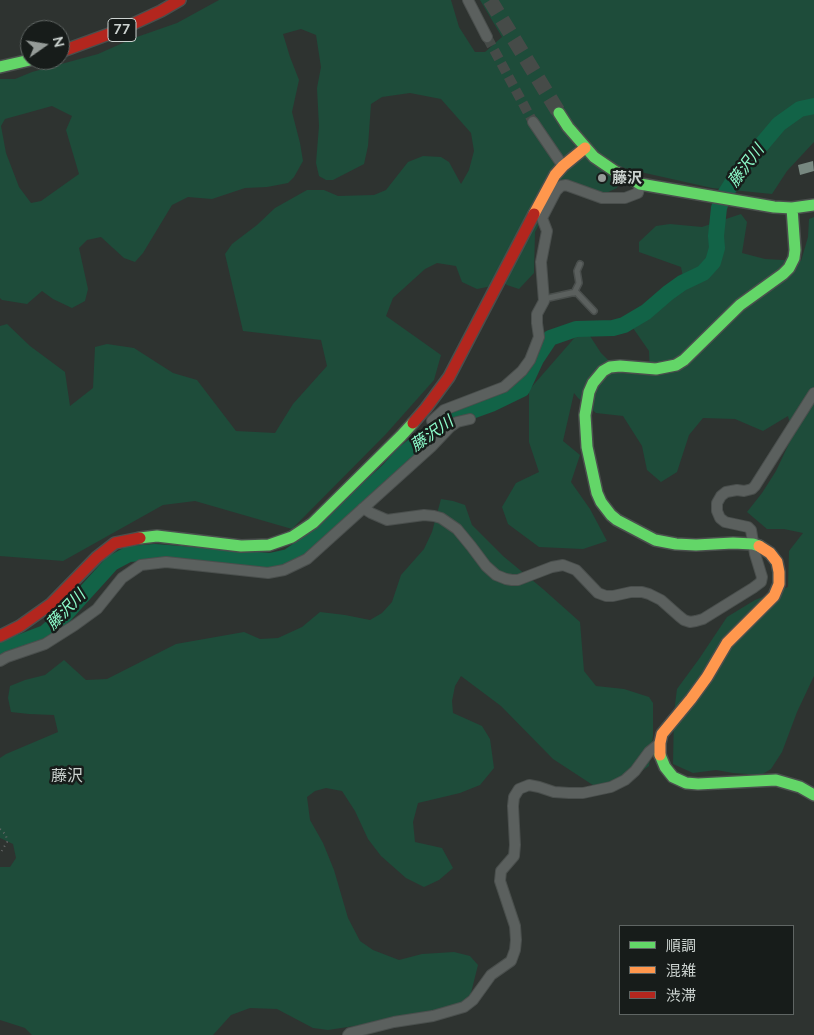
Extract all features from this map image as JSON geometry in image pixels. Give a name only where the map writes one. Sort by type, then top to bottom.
[{"type":"street","name":"77","points":[[70,49],[120,30],[180,0]]},
{"type":"street","points":[[468,0],[487,37]]},
{"type":"street","points":[[0,67],[20,62]]},
{"type":"street","points":[[559,113],[568,127],[594,157],[616,172],[640,184],[774,207],[792,208],[814,205]]},
{"type":"street","points":[[533,122],[563,166]]},
{"type":"street","points":[[0,636],[20,626],[51,604],[98,557],[115,543],[157,536],[241,546],[269,544],[292,537],[313,523],[402,436],[426,408],[448,377],[555,176],[563,166],[585,148]]},
{"type":"street","points":[[432,421],[444,410],[504,388],[522,371],[530,360],[539,337],[537,314],[544,301],[541,262],[546,231],[542,218],[556,191],[561,186],[566,185],[602,198],[625,198],[638,194],[640,184]]},
{"type":"street","points":[[792,208],[794,258],[789,268],[740,305],[684,360],[676,365],[656,369],[620,366],[610,367],[603,371],[597,376],[591,387],[585,415],[585,428],[597,493],[601,502],[617,520],[655,540],[676,544],[753,544],[762,546],[777,562],[780,572],[779,584],[774,596],[727,643],[707,678],[662,734],[660,755],[665,767],[673,777],[686,783],[776,780],[800,787],[814,795]]},
{"type":"street","points":[[363,508],[387,520],[424,515],[440,518],[457,529],[486,566],[496,575],[506,579],[518,580],[552,567],[563,565],[576,570],[598,593],[613,596],[631,592],[642,592],[661,600],[678,616],[690,622],[703,619],[753,588],[760,582],[762,576],[751,530],[725,522],[717,512],[717,504],[721,496],[726,492],[752,490],[814,393]]},
{"type":"street","points":[[426,408],[440,438]]},
{"type":"street","points":[[0,661],[45,644],[76,625],[97,609],[122,578],[141,565],[166,562],[268,573],[284,570],[307,559],[431,447],[450,427],[457,422],[470,419]]},
{"type":"street","points":[[348,1035],[394,1022],[433,1016],[464,1007],[473,1000],[491,975],[511,961],[515,950],[515,926],[500,881],[501,871],[514,856],[513,806],[514,797],[519,789],[529,785],[539,786],[554,792],[583,793],[610,788],[625,780],[635,771],[649,752],[660,743]]},
{"type":"lane","points":[[574,292],[579,283],[577,271],[580,264]]},
{"type":"lane","points":[[544,299],[576,292],[594,311]]},
{"type":"path","points":[[0,829],[6,835],[7,842],[0,854]]},
{"type":"green space","points":[[219,0],[451,0],[459,27],[475,52],[485,52],[502,37],[480,0],[814,0],[814,142],[787,171],[772,194],[712,188],[636,171],[623,173],[617,188],[604,194],[565,180],[562,181],[535,232],[534,273],[519,289],[507,285],[500,280],[492,286],[477,289],[462,282],[456,266],[437,263],[425,269],[393,298],[386,316],[441,355],[434,380],[386,434],[292,529],[195,501],[163,505],[63,561],[0,556],[0,326],[7,324],[30,346],[65,372],[70,406],[93,388],[95,347],[107,344],[134,348],[173,373],[197,380],[236,431],[275,433],[293,404],[327,366],[321,340],[243,331],[225,254],[232,244],[275,208],[307,190],[324,190],[338,196],[374,195],[386,190],[408,162],[423,156],[441,157],[449,162],[461,184],[469,170],[474,151],[471,133],[441,99],[410,93],[382,97],[371,104],[368,146],[364,164],[333,180],[326,180],[319,176],[316,163],[319,126],[317,88],[321,67],[316,35],[301,29],[283,34],[299,80],[292,112],[303,161],[294,177],[288,183],[267,187],[245,188],[212,199],[188,197],[172,205],[143,253],[135,262],[124,258],[101,237],[87,240],[79,248],[88,289],[85,301],[72,308],[53,299],[42,291],[27,304],[2,300],[0,298],[0,79],[15,79],[39,70],[70,70],[70,62],[98,54],[134,38],[177,23]],"holes":[[[52,106],[72,116],[66,130],[79,174],[41,201],[31,203],[19,187],[6,153],[1,126],[5,119]]]},
{"type":"green space","points":[[741,214],[747,222],[742,253],[765,259],[801,261],[808,237],[809,219],[814,217],[814,676],[797,712],[782,752],[771,769],[761,775],[716,770],[693,773],[673,764],[674,713],[677,689],[727,617],[755,600],[788,587],[789,551],[803,533],[784,529],[767,529],[747,512],[776,471],[793,435],[788,416],[763,431],[735,419],[703,418],[689,435],[677,472],[661,482],[647,470],[642,446],[623,416],[596,413],[574,393],[563,441],[580,455],[571,482],[590,509],[607,541],[583,549],[539,547],[508,524],[502,507],[516,483],[539,472],[529,442],[529,390],[577,335],[590,336],[601,353],[621,373],[650,375],[649,351],[633,328],[683,277],[681,267],[639,252],[639,242],[656,226],[670,224],[702,227]]},
{"type":"green space","points":[[441,499],[465,505],[472,525],[503,556],[580,622],[584,671],[596,686],[624,689],[649,697],[653,703],[653,736],[649,766],[615,790],[605,793],[553,759],[501,706],[461,676],[455,686],[452,701],[453,713],[482,726],[490,739],[494,768],[480,785],[460,793],[418,803],[413,822],[415,842],[442,848],[453,868],[439,880],[424,887],[406,878],[381,856],[368,839],[355,811],[342,791],[326,788],[315,791],[307,797],[310,820],[323,843],[334,870],[348,918],[360,941],[373,950],[399,960],[422,954],[454,952],[470,956],[478,965],[467,1009],[328,1030],[313,1028],[277,1009],[250,1008],[231,1015],[213,1035],[32,1035],[25,1028],[0,1020],[0,867],[10,867],[16,858],[13,844],[0,838],[0,758],[58,732],[54,715],[11,712],[8,698],[10,686],[45,675],[64,660],[86,680],[107,679],[176,644],[244,632],[260,639],[278,638],[302,627],[320,612],[370,620],[382,613],[392,602],[401,575],[424,549],[432,532]]},
{"type":"building","points":[[813,161],[814,171],[800,175],[798,165]]},
{"type":"waterway","name":"藤沢川","points":[[0,650],[45,633],[64,616],[112,563],[129,554],[155,552],[270,561],[288,557],[308,543],[388,471],[403,454],[447,420],[491,404],[522,389],[536,359],[550,338],[576,329],[613,328],[624,325],[646,312],[682,283],[703,273],[713,262],[717,248],[716,236],[719,208],[722,199],[741,169],[779,124],[800,109],[814,106]]},
{"type":"tunnel","points":[[490,0],[559,113]]},
{"type":"tunnel","points":[[487,37],[533,122]]},
{"type":"traffic: fast","points":[[0,67],[20,62]]},
{"type":"traffic: fast","points":[[559,113],[568,127],[594,157],[616,172],[640,184],[774,207],[792,208],[814,205]]},
{"type":"traffic: fast","points":[[759,546],[733,543],[676,544],[655,540],[617,520],[601,502],[597,493],[587,447],[585,415],[589,392],[593,383],[603,371],[610,367],[620,366],[656,369],[676,365],[684,360],[740,305],[783,274],[789,268],[794,258],[792,208]]},
{"type":"traffic: fast","points":[[140,538],[157,536],[241,546],[269,545],[292,537],[313,523],[413,423]]},
{"type":"traffic: fast","points":[[660,755],[665,767],[673,777],[686,783],[776,780],[800,787],[814,795]]},
{"type":"traffic: slow","points":[[534,214],[555,175],[585,148]]},
{"type":"traffic: slow","points":[[660,755],[662,734],[707,677],[727,643],[774,596],[779,584],[777,562],[770,553],[759,546]]},
{"type":"traffic: jam","points":[[70,48],[120,30],[180,0]]},
{"type":"traffic: jam","points":[[413,423],[449,377],[534,214]]},
{"type":"traffic: jam","points":[[0,636],[20,626],[51,604],[97,557],[115,543],[140,538]]},
{"type":"place","name":"藤沢","points":[[602,178]]},
{"type":"district","name":"藤沢","points":[[67,776]]}]
